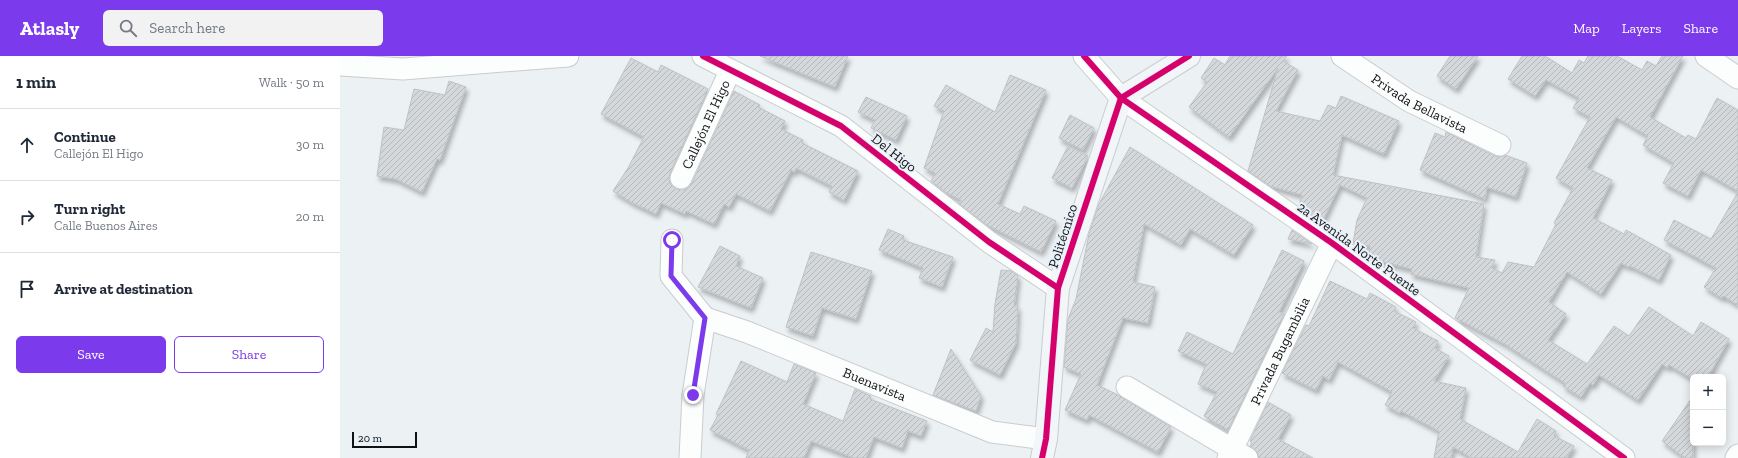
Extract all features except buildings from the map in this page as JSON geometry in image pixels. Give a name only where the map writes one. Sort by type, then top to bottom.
[{"type":"street","points":[[340,65],[403,69],[568,56]]},
{"type":"street","name":"Del Higo","points":[[703,56],[841,126],[989,242],[1058,288]]},
{"type":"street","name":"2a Avenida Norte Puente","points":[[1084,56],[1121,98],[1332,243],[1624,458]]},
{"type":"street","points":[[1121,98],[1189,56]]},
{"type":"street","name":"Privada Bellavista","points":[[1342,56],[1409,101],[1500,145]]},
{"type":"street","points":[[1706,56],[1738,78]]},
{"type":"street","name":"Callejón El Higo","points":[[681,178],[730,71]]},
{"type":"street","name":"Politécnico","points":[[1044,448],[1058,288],[1121,98]]},
{"type":"street","points":[[672,240],[671,276],[705,318],[693,395],[690,458]]},
{"type":"street","name":"Privada Bugambilia","points":[[1235,455],[1332,243]]},
{"type":"street","name":"Buenavista","points":[[705,318],[747,332],[992,432],[1044,448]]},
{"type":"street","points":[[1127,387],[1235,455]]},
{"type":"cycle path","points":[[703,56],[841,126],[989,242],[1058,288]]},
{"type":"cycle path","points":[[1084,56],[1121,98],[1332,243],[1624,458]]},
{"type":"cycle path","points":[[1042,458],[1046,439],[1058,288],[1121,98],[1189,56]]},
{"type":"route","points":[[672,240],[671,276],[705,318],[693,395]]}]
